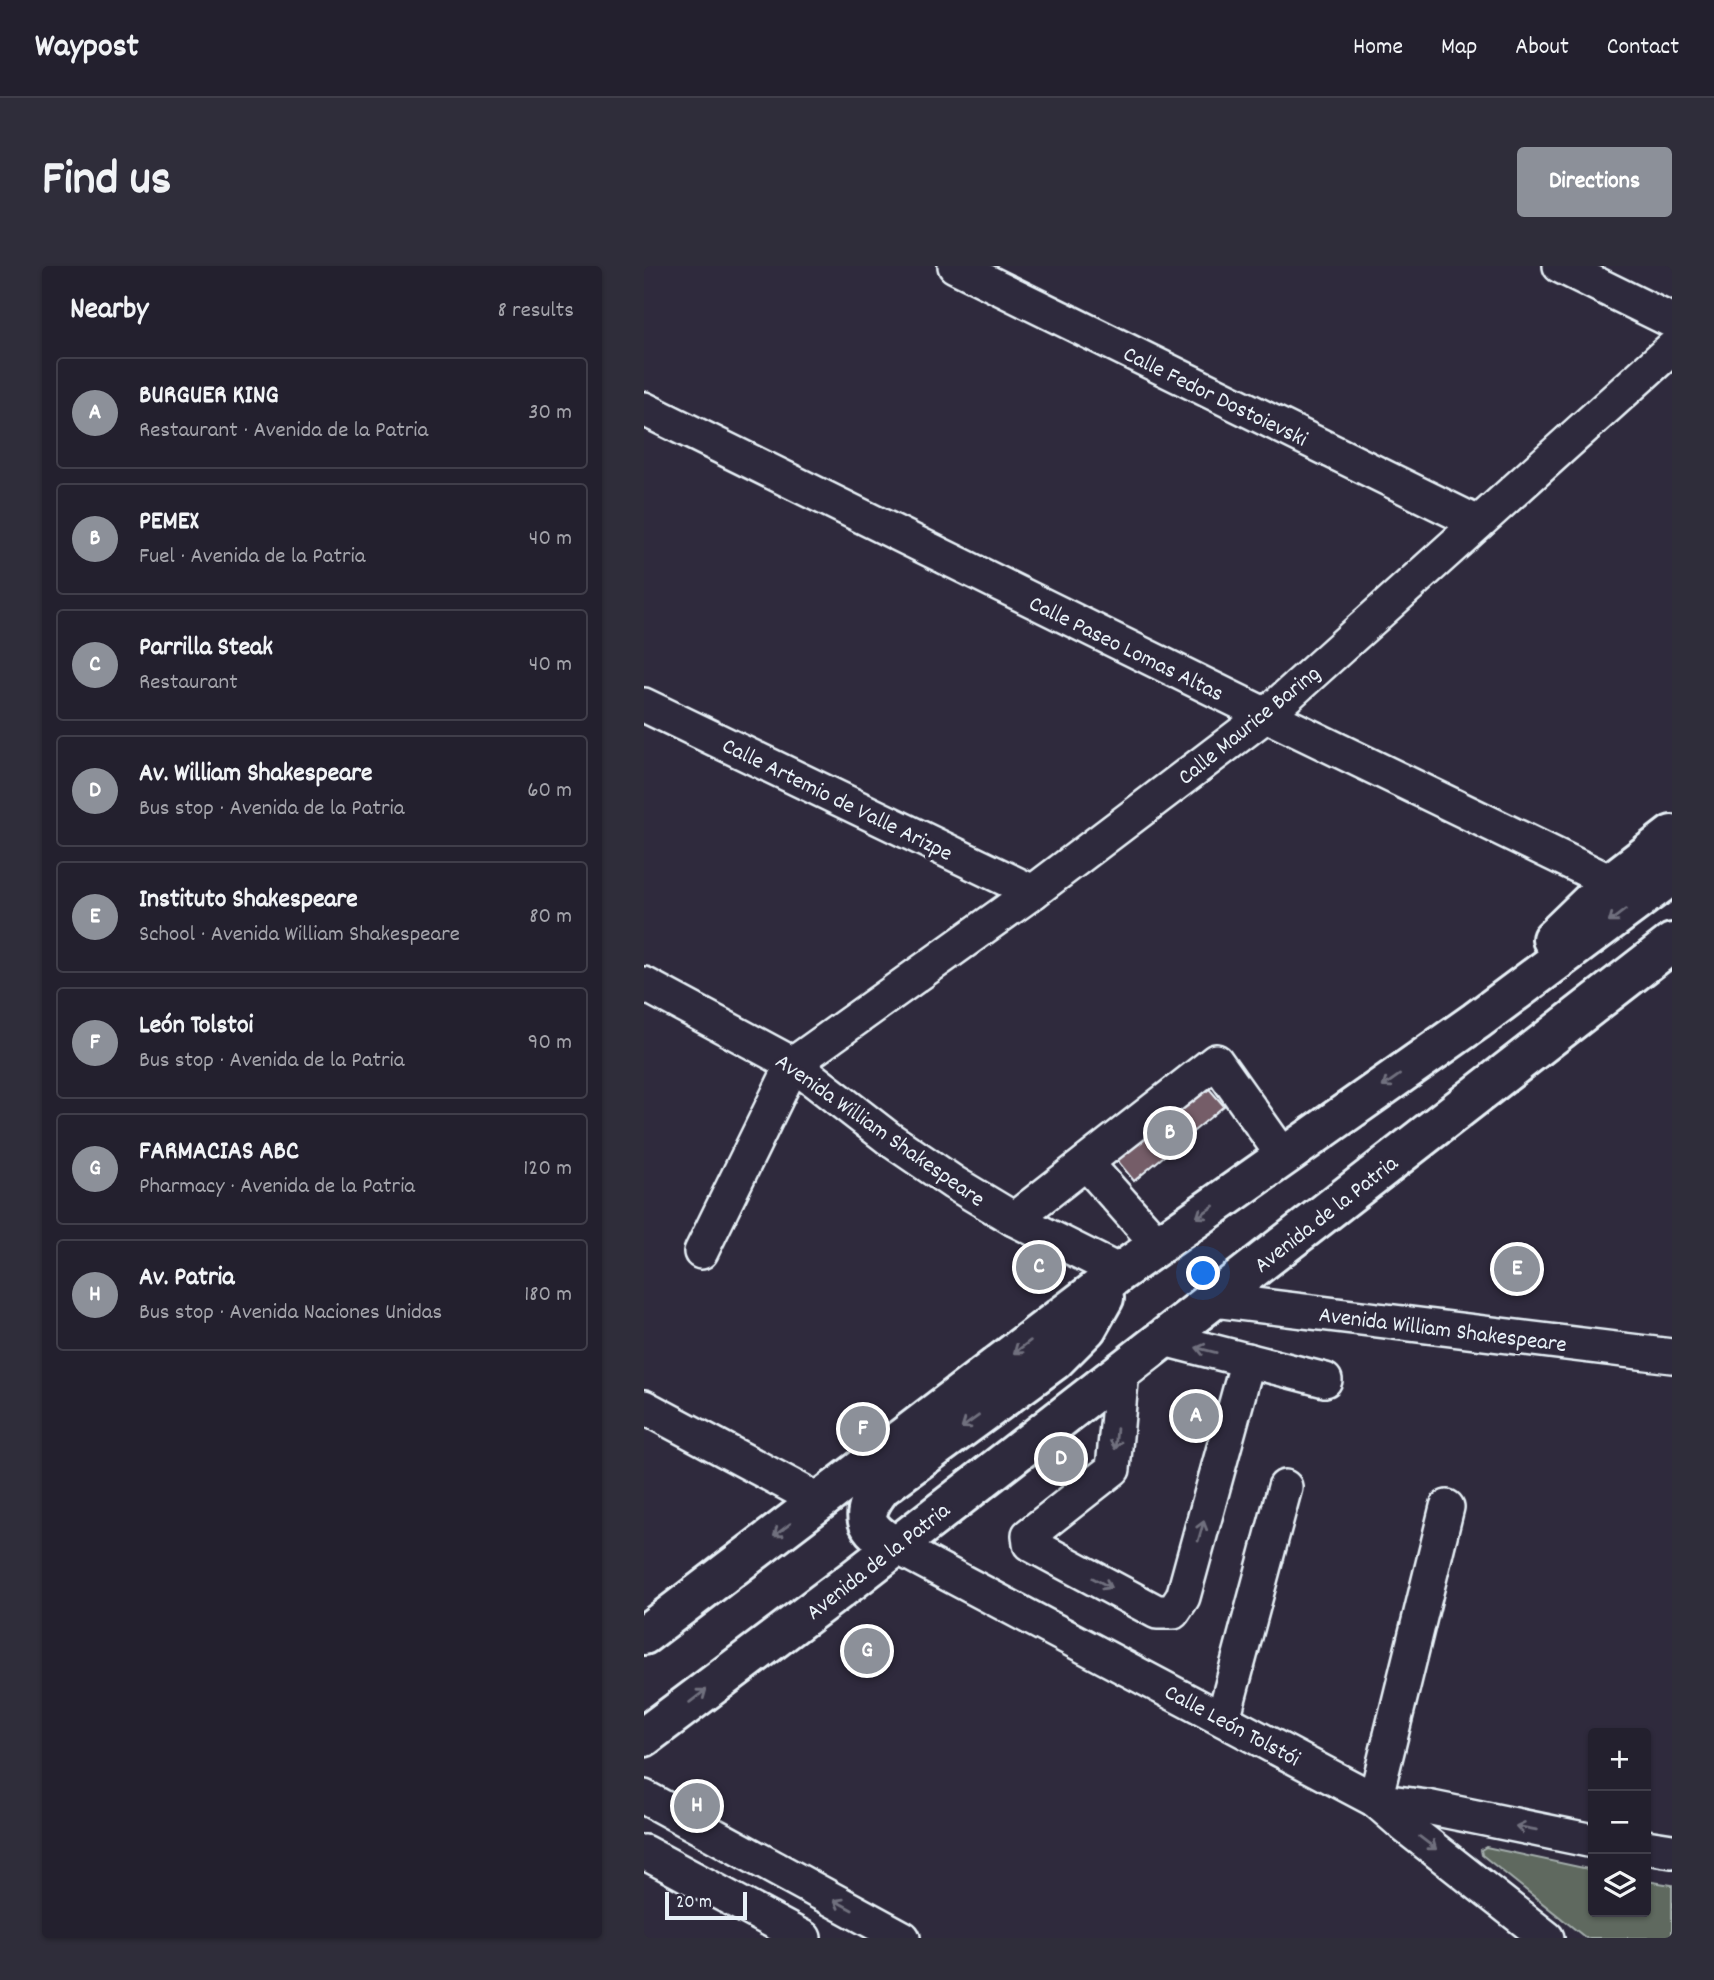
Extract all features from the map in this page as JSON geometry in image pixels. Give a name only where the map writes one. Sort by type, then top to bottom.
[{"type":"main road","points":[[1446,1042],[1611,882],[1672,835]]},
{"type":"main road","points":[[644,1635],[1120,1272],[1446,1042],[1672,875]]},
{"type":"main road","name":"Avenida de la Patria","points":[[644,1737],[1164,1339],[1672,943]]},
{"type":"main road","points":[[1483,1090],[1672,976]]},
{"type":"main road","points":[[895,1546],[875,1534],[868,1524],[866,1512],[872,1499],[882,1487],[1054,1361],[1087,1328],[1120,1272]]},
{"type":"street","name":"Calle Fedor Dostoievski","points":[[955,266],[1478,523]]},
{"type":"street","points":[[1560,266],[1672,321]]},
{"type":"street","name":"Calle Maurice Baring","points":[[793,1064],[1033,892],[1266,715],[1672,348]]},
{"type":"street","name":"Calle Paseo Lomas Altas","points":[[644,409],[1611,882]]},
{"type":"street","name":"Calle Artemio de Valle Arizpe","points":[[644,705],[1033,892]]},
{"type":"street","name":"Avenida William Shakespeare","points":[[644,984],[793,1064],[891,1140],[954,1183],[1014,1219],[1120,1272]]},
{"type":"street","points":[[1014,1219],[1216,1061],[1284,1157]]},
{"type":"street","points":[[701,1252],[793,1064]]},
{"type":"street","points":[[1086,1163],[1159,1245]]},
{"type":"street","name":"Avenida William Shakespeare","points":[[1214,1300],[1672,1356]]},
{"type":"street","points":[[1164,1339],[1325,1380]]},
{"type":"street","points":[[1122,1371],[1113,1469],[1029,1535],[1030,1544],[1157,1612],[1173,1612],[1183,1597],[1248,1360]]},
{"type":"street","points":[[644,1407],[820,1501]]},
{"type":"street","points":[[1223,1719],[1285,1487]]},
{"type":"street","points":[[1447,1507],[1376,1800],[1427,1807],[1588,1839]]},
{"type":"street","name":"Calle León Tolstói","points":[[895,1546],[1376,1800],[1406,1827],[1547,1938]]},
{"type":"street","points":[[644,1797],[903,1938]]},
{"type":"street","points":[[1651,1848],[1672,1851]]},
{"type":"street","points":[[644,1852],[791,1935]]},
{"type":"green space","points":[[1486,1847],[1588,1869],[1588,1917],[1651,1917],[1651,1882],[1672,1885],[1672,1938],[1586,1938],[1482,1855],[1481,1850]]},
{"type":"building","points":[[1205,1084],[1224,1106],[1134,1181],[1116,1159]]},
{"type":"place","name":"PEMEX","points":[[1170,1133]]},
{"type":"place","name":"Parrilla Steak","points":[[1039,1267]]},
{"type":"place","name":"Instituto Shakespeare","points":[[1517,1269]]},
{"type":"place","name":"BURGUER KING","points":[[1196,1416]]},
{"type":"place","name":"León Tolstoi","points":[[863,1429]]},
{"type":"place","name":"Av. William Shakespeare","points":[[1061,1459]]},
{"type":"place","name":"FARMACIAS ABC","points":[[867,1651]]},
{"type":"place","name":"Av. Patria","points":[[697,1806]]}]
